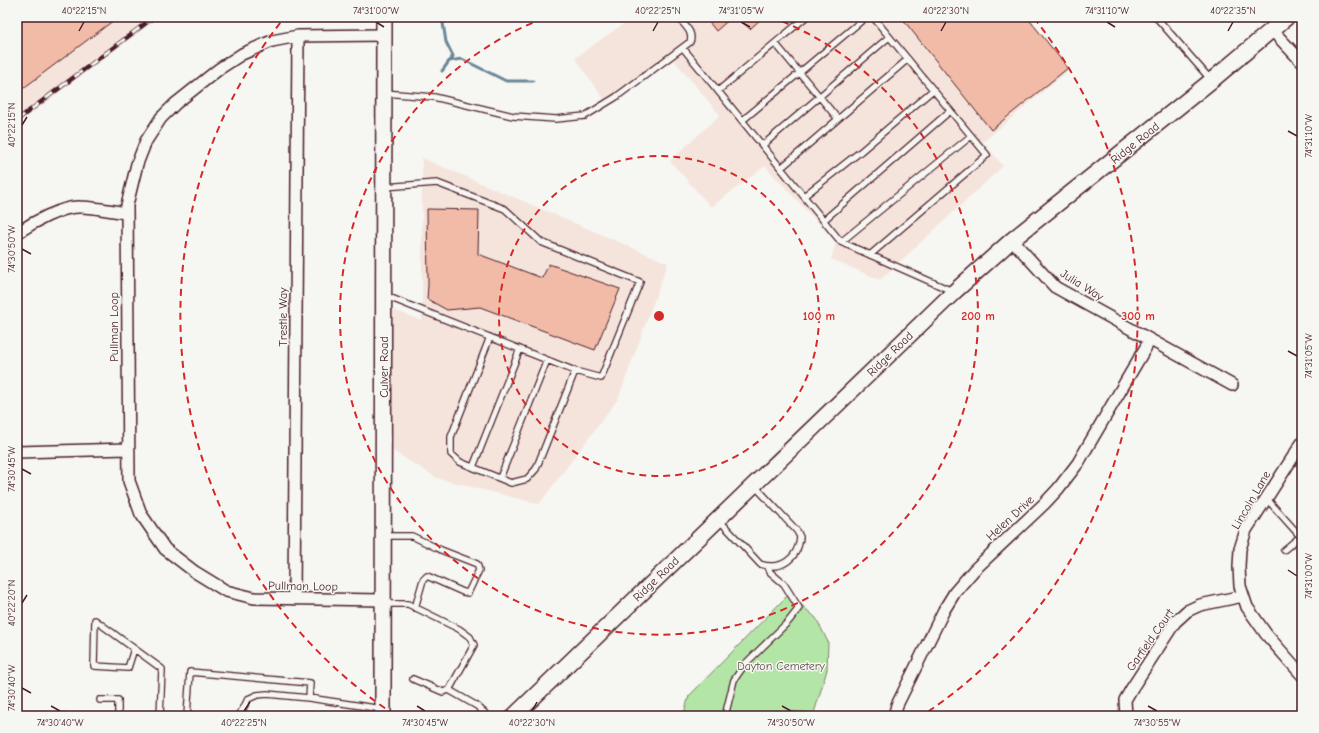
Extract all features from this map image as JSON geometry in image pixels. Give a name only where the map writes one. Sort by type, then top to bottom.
[{"type":"street","name":"Culver Road","points":[[383,712],[384,17]]},
{"type":"street","name":"Ridge Road","points":[[514,716],[954,292],[1012,240],[1212,81],[1288,17]]},
{"type":"street","points":[[1272,30],[1302,62]]},
{"type":"street","name":"Pullman Loop","points":[[383,602],[254,598],[226,591],[195,572],[165,549],[141,514],[129,481],[126,205],[137,164],[146,141],[162,118],[175,104],[219,69],[242,54],[272,41],[298,36],[384,35]]},
{"type":"street","name":"Trestle Way","points":[[294,599],[298,36]]},
{"type":"street","points":[[17,233],[31,224],[60,211],[79,206],[127,213]]},
{"type":"street","name":"Julia Way","points":[[1012,240],[1055,287],[1232,385]]},
{"type":"street","name":"Helen Drive","points":[[894,716],[897,705],[944,610],[955,592],[974,570],[1058,489],[1078,463],[1150,340]]},
{"type":"street","name":"Lincoln Lane","points":[[1302,443],[1246,530],[1240,549],[1240,586],[1242,596],[1247,607],[1266,634],[1302,675]]},
{"type":"street","points":[[17,452],[128,449]]},
{"type":"street","name":"Garfield Court","points":[[1126,716],[1126,700],[1132,688],[1175,622],[1187,611],[1200,605],[1242,596]]},
{"type":"lane","points":[[384,93],[434,98],[513,116],[556,119],[585,116],[616,97],[690,42],[692,37],[691,32],[678,17]]},
{"type":"lane","points":[[718,91],[806,17]]},
{"type":"lane","points":[[743,120],[866,17]]},
{"type":"lane","points":[[870,254],[986,155],[873,17]]},
{"type":"lane","points":[[1158,18],[1212,81]]},
{"type":"lane","points":[[763,145],[890,37]]},
{"type":"lane","points":[[775,43],[838,119]]},
{"type":"lane","points":[[683,48],[841,242],[954,292]]},
{"type":"lane","points":[[781,168],[908,59]]},
{"type":"lane","points":[[804,196],[860,152],[933,90]]},
{"type":"lane","points":[[824,220],[950,111]]},
{"type":"lane","points":[[841,242],[971,136]]},
{"type":"lane","points":[[384,187],[437,183],[505,209],[541,242],[640,282],[601,378],[546,360],[384,296]]},
{"type":"lane","points":[[490,338],[451,437],[451,454],[460,462],[511,483],[527,479],[536,469],[576,371]]},
{"type":"lane","points":[[473,467],[520,349]]},
{"type":"lane","points":[[500,478],[546,360]]},
{"type":"lane","points":[[718,519],[760,564],[780,566],[787,562],[797,550],[800,537],[797,531],[754,485]]},
{"type":"lane","points":[[1266,498],[1301,535],[1284,550]]},
{"type":"lane","points":[[384,536],[412,536],[441,550],[477,564],[479,570],[468,593],[427,576],[423,580],[415,608]]},
{"type":"lane","points":[[725,716],[734,680],[745,664],[788,622],[798,608],[784,584],[770,572],[768,566]]},
{"type":"lane","points":[[383,602],[408,604],[459,629],[470,637],[474,645],[449,690],[443,692],[413,678]]},
{"type":"lane","points":[[134,649],[128,668],[94,666],[95,620],[162,669],[160,716]]},
{"type":"lane","points":[[187,716],[190,672],[310,683],[309,698]]},
{"type":"lane","points":[[449,690],[477,706],[488,716]]},
{"type":"lane","points":[[237,716],[243,709],[248,699],[257,695],[267,694],[309,698],[383,712]]},
{"type":"lane","points":[[100,700],[118,700],[118,716]]},
{"type":"lane","points":[[54,716],[66,716]]},
{"type":"shaded area","points":[[17,17],[159,17],[17,124]]},
{"type":"shaded area","points":[[633,17],[1026,17],[1070,69],[983,142],[1003,166],[880,280],[831,259],[836,242],[765,166],[711,207],[670,161],[720,115],[674,60],[607,104],[575,58]]},
{"type":"shaded area","points":[[422,158],[668,263],[618,399],[539,504],[437,478],[383,445],[384,306],[422,321]]},
{"type":"green space","name":"Dayton Cemetery","points":[[789,594],[816,618],[828,642],[827,670],[814,713],[790,711],[788,716],[683,716],[689,696]]},
{"type":"building","points":[[17,17],[118,17],[17,93]]},
{"type":"building","points":[[705,17],[732,17],[716,31]]},
{"type":"building","points":[[736,17],[763,17],[750,29]]},
{"type":"building","points":[[901,17],[1027,17],[1068,68],[991,130]]},
{"type":"building","points":[[427,209],[479,210],[478,254],[542,278],[549,264],[620,289],[595,350],[480,307],[447,310],[427,299]]},
{"type":"waterway","points":[[442,17],[446,42],[453,56],[442,71]]},
{"type":"waterway","points":[[449,61],[462,59],[506,81],[533,81]]},
{"type":"railway","points":[[17,120],[154,17]]}]
